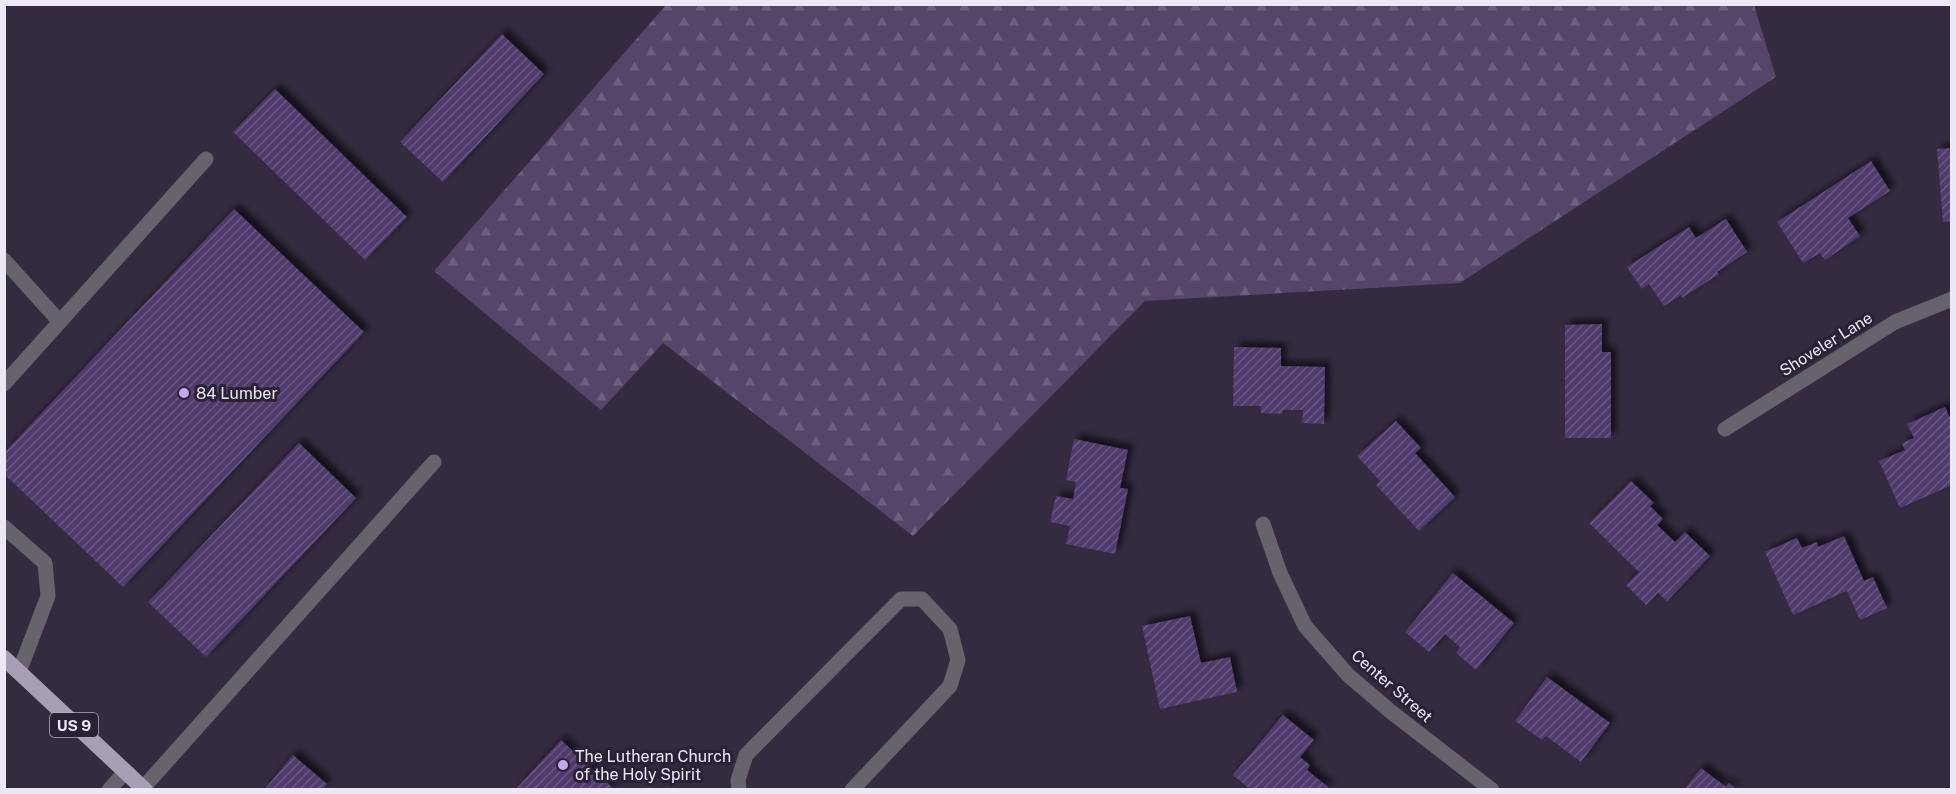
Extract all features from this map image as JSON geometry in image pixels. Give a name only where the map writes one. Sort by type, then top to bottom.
[{"type":"highway","name":"US 9","points":[[4,658],[144,789]]},
{"type":"street","points":[[4,384],[206,159]]},
{"type":"street","points":[[4,260],[60,322]]},
{"type":"street","name":"Shoveler Lane","points":[[1725,429],[1895,322],[1937,303],[1952,299]]},
{"type":"street","points":[[144,789],[434,462]]},
{"type":"street","name":"Center Street","points":[[1263,524],[1280,573],[1305,626],[1348,675],[1390,711],[1492,789]]},
{"type":"street","points":[[4,526],[45,563],[48,596],[19,672]]},
{"type":"street","points":[[739,789],[738,780],[746,755],[901,599],[922,599],[950,629],[958,660],[950,686],[852,789]]},
{"type":"street","points":[[109,789],[124,772]]},
{"type":"green space","points":[[666,5],[1754,5],[1776,77],[1460,283],[1145,301],[913,536],[663,343],[601,410],[434,271]]},
{"type":"building","points":[[502,34],[544,74],[443,182],[400,142]]},
{"type":"building","points":[[275,89],[407,217],[365,260],[233,132]]},
{"type":"building","points":[[1952,148],[1952,221],[1943,222],[1937,149]]},
{"type":"building","points":[[1871,161],[1890,191],[1848,218],[1860,236],[1825,260],[1820,253],[1803,263],[1777,222]]},
{"type":"building","name":"84 Lumber","points":[[234,209],[364,332],[123,587],[4,474],[4,453]]},
{"type":"building","points":[[1726,219],[1747,252],[1682,298],[1681,295],[1664,306],[1649,284],[1642,289],[1627,267],[1689,227],[1696,238]]},
{"type":"building","points":[[1602,324],[1602,352],[1611,352],[1611,438],[1565,438],[1565,325]]},
{"type":"building","points":[[1234,347],[1281,348],[1281,366],[1325,367],[1324,424],[1302,423],[1303,410],[1283,410],[1282,414],[1261,413],[1261,406],[1233,406]]},
{"type":"building","points":[[1945,407],[1952,422],[1952,485],[1900,508],[1879,461],[1905,450],[1902,443],[1914,438],[1907,424]]},
{"type":"building","points":[[1396,421],[1421,448],[1415,453],[1455,497],[1419,531],[1376,485],[1380,481],[1357,456]]},
{"type":"building","points":[[1074,439],[1128,450],[1120,488],[1128,489],[1115,554],[1066,544],[1070,526],[1050,522],[1056,496],[1073,499],[1076,482],[1066,480]]},
{"type":"building","points":[[299,443],[356,498],[206,657],[148,602]]},
{"type":"building","points":[[1631,481],[1654,503],[1650,506],[1663,519],[1657,525],[1675,542],[1685,532],[1710,556],[1667,601],[1658,593],[1646,605],[1626,585],[1639,572],[1589,523]]},
{"type":"building","points":[[1844,536],[1864,581],[1873,577],[1887,608],[1860,620],[1847,591],[1793,615],[1765,552],[1797,538],[1802,548],[1817,542],[1818,547]]},
{"type":"building","points":[[1453,573],[1514,623],[1476,670],[1456,653],[1460,647],[1445,634],[1429,652],[1405,632]]},
{"type":"building","points":[[1190,616],[1201,663],[1230,657],[1237,692],[1160,709],[1142,626]]},
{"type":"building","points":[[1547,677],[1610,723],[1581,762],[1546,736],[1542,740],[1515,721]]},
{"type":"building","points":[[1283,715],[1314,740],[1300,757],[1310,765],[1307,770],[1328,787],[1326,790],[1251,790],[1233,775]]},
{"type":"building","name":"The Lutheran Church of the Holy Spirit","points":[[561,740],[615,790],[515,790]]},
{"type":"building","points":[[293,755],[327,784],[322,790],[264,790]]},
{"type":"building","points":[[1701,768],[1726,787],[1729,783],[1737,790],[1684,790]]},
{"type":"place","name":"84 Lumber","points":[[184,393]]},
{"type":"place","name":"The Lutheran Church of the Holy Spirit","points":[[563,765]]}]
